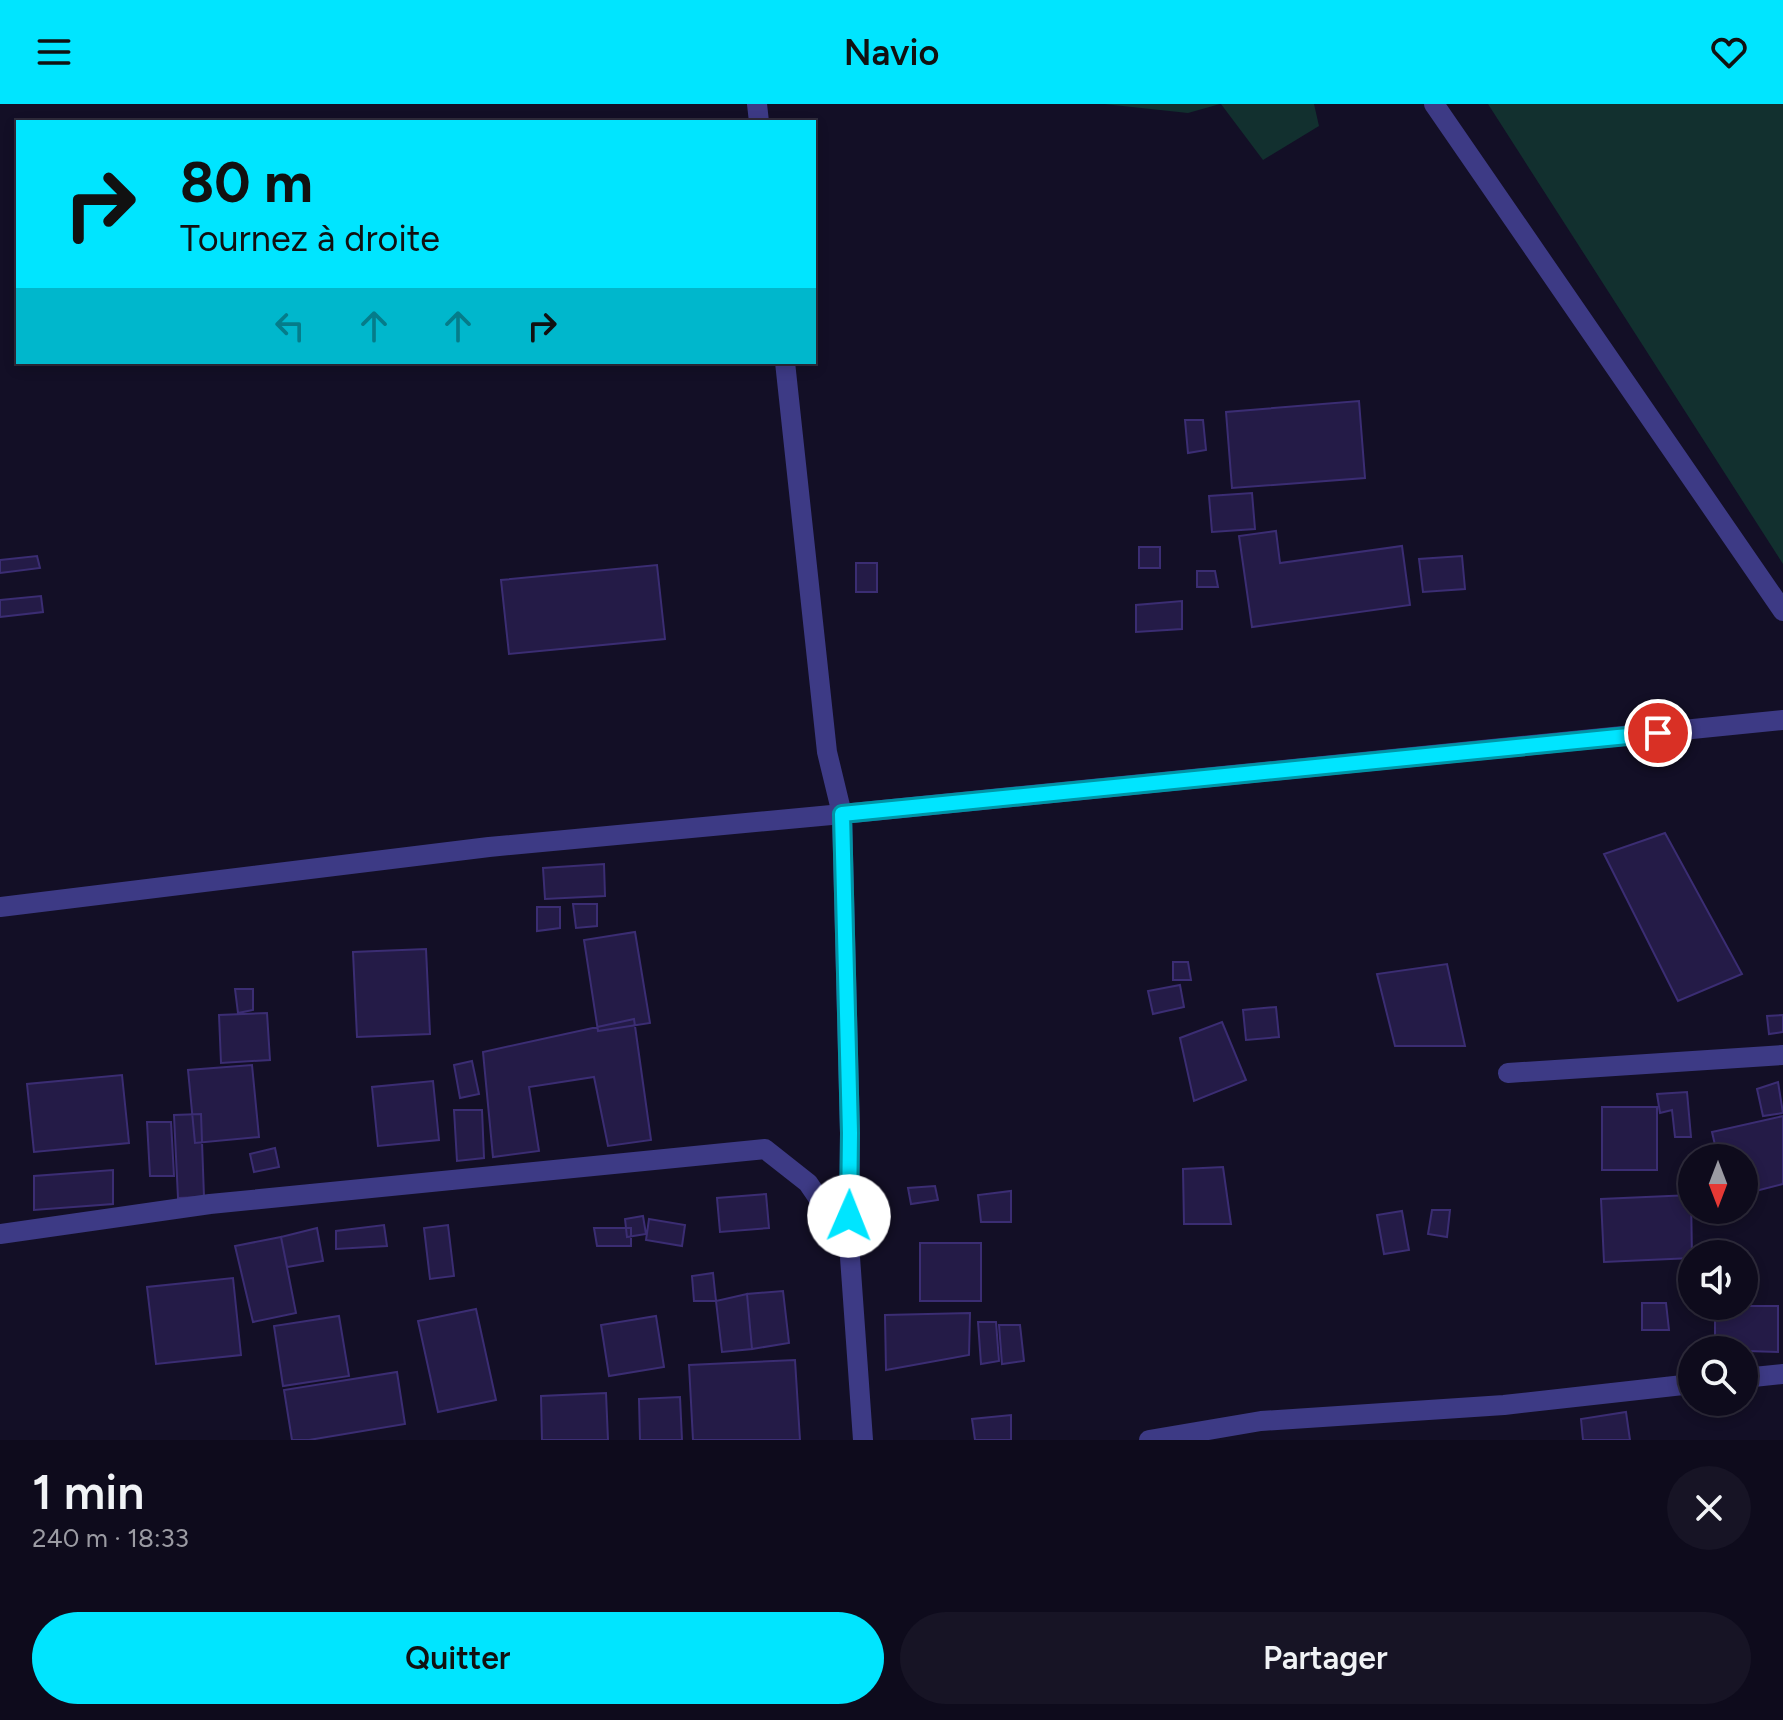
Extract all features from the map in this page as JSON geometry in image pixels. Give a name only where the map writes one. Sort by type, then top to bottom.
[{"type":"street","points":[[1434,104],[1783,611]]},
{"type":"street","points":[[785,364],[827,752],[842,814],[850,1133],[849,1243],[863,1440]]},
{"type":"street","points":[[0,907],[489,847],[1783,720]]},
{"type":"street","points":[[1508,1073],[1783,1055]]},
{"type":"street","points":[[0,1234],[210,1204],[765,1149],[808,1183],[849,1243]]},
{"type":"street","points":[[1758,1377],[1783,1374]]},
{"type":"street","points":[[1149,1440],[1261,1421],[1504,1405],[1678,1386]]},
{"type":"green space","points":[[1104,104],[1220,104],[1188,113]]},
{"type":"green space","points":[[1221,104],[1314,104],[1319,126],[1263,160]]},
{"type":"green space","points":[[1488,104],[1783,104],[1783,564]]},
{"type":"building","points":[[1359,401],[1365,478],[1232,488],[1226,412]]},
{"type":"building","points":[[1185,420],[1203,420],[1206,450],[1188,453]]},
{"type":"building","points":[[1252,493],[1255,529],[1212,532],[1209,496]]},
{"type":"building","points":[[1276,531],[1280,563],[1402,546],[1410,605],[1252,627],[1239,536]]},
{"type":"building","points":[[1139,547],[1160,547],[1160,568],[1139,568]]},
{"type":"building","points":[[37,556],[40,568],[0,573],[0,560]]},
{"type":"building","points":[[1462,556],[1465,589],[1423,592],[1419,559]]},
{"type":"building","points":[[856,563],[877,563],[877,592],[856,592]]},
{"type":"building","points":[[657,565],[665,639],[509,654],[501,580]]},
{"type":"building","points":[[1197,571],[1215,571],[1218,587],[1197,587]]},
{"type":"building","points":[[41,596],[43,612],[0,617],[0,600]]},
{"type":"building","points":[[1182,601],[1182,629],[1136,632],[1136,605]]},
{"type":"building","points":[[1665,833],[1742,974],[1678,1001],[1604,854]]},
{"type":"building","points":[[604,864],[605,896],[545,899],[543,868]]},
{"type":"building","points":[[573,904],[597,904],[597,926],[576,928]]},
{"type":"building","points":[[537,907],[560,907],[560,928],[537,931]]},
{"type":"building","points":[[635,932],[650,1023],[598,1031],[584,940]]},
{"type":"building","points":[[426,949],[430,1034],[357,1037],[353,952]]},
{"type":"building","points":[[1173,962],[1188,962],[1191,980],[1173,980]]},
{"type":"building","points":[[1447,964],[1465,1046],[1395,1046],[1377,974]]},
{"type":"building","points":[[1180,985],[1184,1007],[1153,1014],[1148,991]]},
{"type":"building","points":[[235,989],[253,989],[253,1010],[238,1013]]},
{"type":"building","points":[[1276,1007],[1279,1037],[1246,1040],[1243,1010]]},
{"type":"building","points":[[267,1013],[270,1060],[221,1063],[219,1015]]},
{"type":"building","points":[[1783,1015],[1783,1032],[1769,1034],[1767,1016]]},
{"type":"building","points":[[634,1019],[651,1140],[608,1146],[594,1077],[529,1087],[539,1151],[493,1157],[483,1052]]},
{"type":"building","points":[[1222,1022],[1246,1080],[1194,1101],[1180,1038]]},
{"type":"building","points":[[472,1061],[479,1094],[460,1098],[454,1065]]},
{"type":"building","points":[[252,1065],[259,1137],[195,1143],[188,1070]]},
{"type":"building","points":[[122,1075],[129,1143],[34,1152],[27,1084]]},
{"type":"building","points":[[433,1081],[439,1140],[378,1146],[372,1087]]},
{"type":"building","points":[[1778,1082],[1783,1113],[1763,1116],[1757,1089]]},
{"type":"building","points":[[1687,1092],[1691,1137],[1675,1137],[1672,1110],[1660,1113],[1657,1094]]},
{"type":"building","points":[[1602,1107],[1657,1107],[1657,1170],[1602,1170]]},
{"type":"building","points":[[454,1110],[482,1110],[484,1158],[457,1161]]},
{"type":"building","points":[[201,1114],[204,1197],[178,1198],[174,1115]]},
{"type":"building","points":[[1783,1116],[1783,1184],[1758,1190],[1758,1144],[1715,1144],[1712,1132]]},
{"type":"building","points":[[147,1122],[171,1122],[174,1176],[150,1176]]},
{"type":"building","points":[[275,1148],[279,1167],[254,1172],[250,1154]]},
{"type":"building","points":[[1223,1167],[1231,1224],[1184,1224],[1183,1169]]},
{"type":"building","points":[[113,1170],[113,1204],[34,1210],[34,1176]]},
{"type":"building","points":[[935,1186],[938,1200],[911,1204],[908,1188]]},
{"type":"building","points":[[1011,1191],[1011,1222],[981,1222],[978,1195]]},
{"type":"building","points":[[766,1194],[769,1228],[720,1232],[717,1198]]},
{"type":"building","points":[[1678,1196],[1678,1224],[1691,1224],[1692,1240],[1678,1240],[1678,1259],[1604,1262],[1601,1199]]},
{"type":"building","points":[[1432,1210],[1450,1210],[1447,1237],[1428,1234]]},
{"type":"building","points":[[1402,1211],[1409,1250],[1384,1254],[1377,1215]]},
{"type":"building","points":[[643,1216],[646,1234],[627,1237],[625,1219]]},
{"type":"building","points":[[649,1219],[685,1225],[682,1246],[646,1240]]},
{"type":"building","points":[[384,1225],[387,1246],[336,1249],[336,1231]]},
{"type":"building","points":[[448,1225],[454,1276],[430,1279],[424,1228]]},
{"type":"building","points":[[317,1228],[323,1261],[287,1267],[281,1237]]},
{"type":"building","points":[[594,1228],[631,1228],[631,1246],[597,1246]]},
{"type":"building","points":[[281,1237],[296,1313],[253,1322],[235,1246]]},
{"type":"building","points":[[920,1243],[981,1243],[981,1301],[920,1301]]},
{"type":"building","points":[[713,1273],[716,1301],[694,1301],[692,1276]]},
{"type":"building","points":[[233,1278],[241,1355],[156,1364],[147,1287]]},
{"type":"building","points":[[783,1291],[789,1343],[752,1349],[747,1294]]},
{"type":"building","points":[[747,1294],[752,1349],[722,1352],[716,1301]]},
{"type":"building","points":[[1642,1303],[1666,1303],[1669,1330],[1642,1330]]},
{"type":"building","points":[[1758,1306],[1778,1306],[1778,1352],[1758,1351],[1758,1336],[1715,1336],[1715,1320],[1758,1320]]},
{"type":"building","points":[[476,1309],[496,1400],[438,1412],[418,1321]]},
{"type":"building","points":[[970,1313],[969,1355],[886,1370],[885,1315]]},
{"type":"building","points":[[339,1316],[349,1376],[283,1386],[274,1326]]},
{"type":"building","points":[[656,1316],[664,1367],[609,1376],[601,1325]]},
{"type":"building","points":[[978,1322],[996,1322],[999,1361],[981,1364]]},
{"type":"building","points":[[999,1325],[1020,1325],[1024,1361],[1002,1364]]},
{"type":"building","points":[[795,1360],[800,1440],[693,1440],[689,1365]]},
{"type":"building","points":[[397,1372],[405,1424],[292,1440],[284,1390]]},
{"type":"building","points":[[606,1393],[608,1440],[542,1440],[541,1396]]},
{"type":"building","points":[[680,1397],[682,1440],[640,1440],[639,1399]]},
{"type":"building","points":[[1626,1412],[1630,1440],[1583,1440],[1581,1419]]},
{"type":"building","points":[[1011,1415],[1011,1440],[975,1440],[972,1419]]},
{"type":"route","points":[[849,1216],[850,1133],[842,814],[1658,733]]}]
